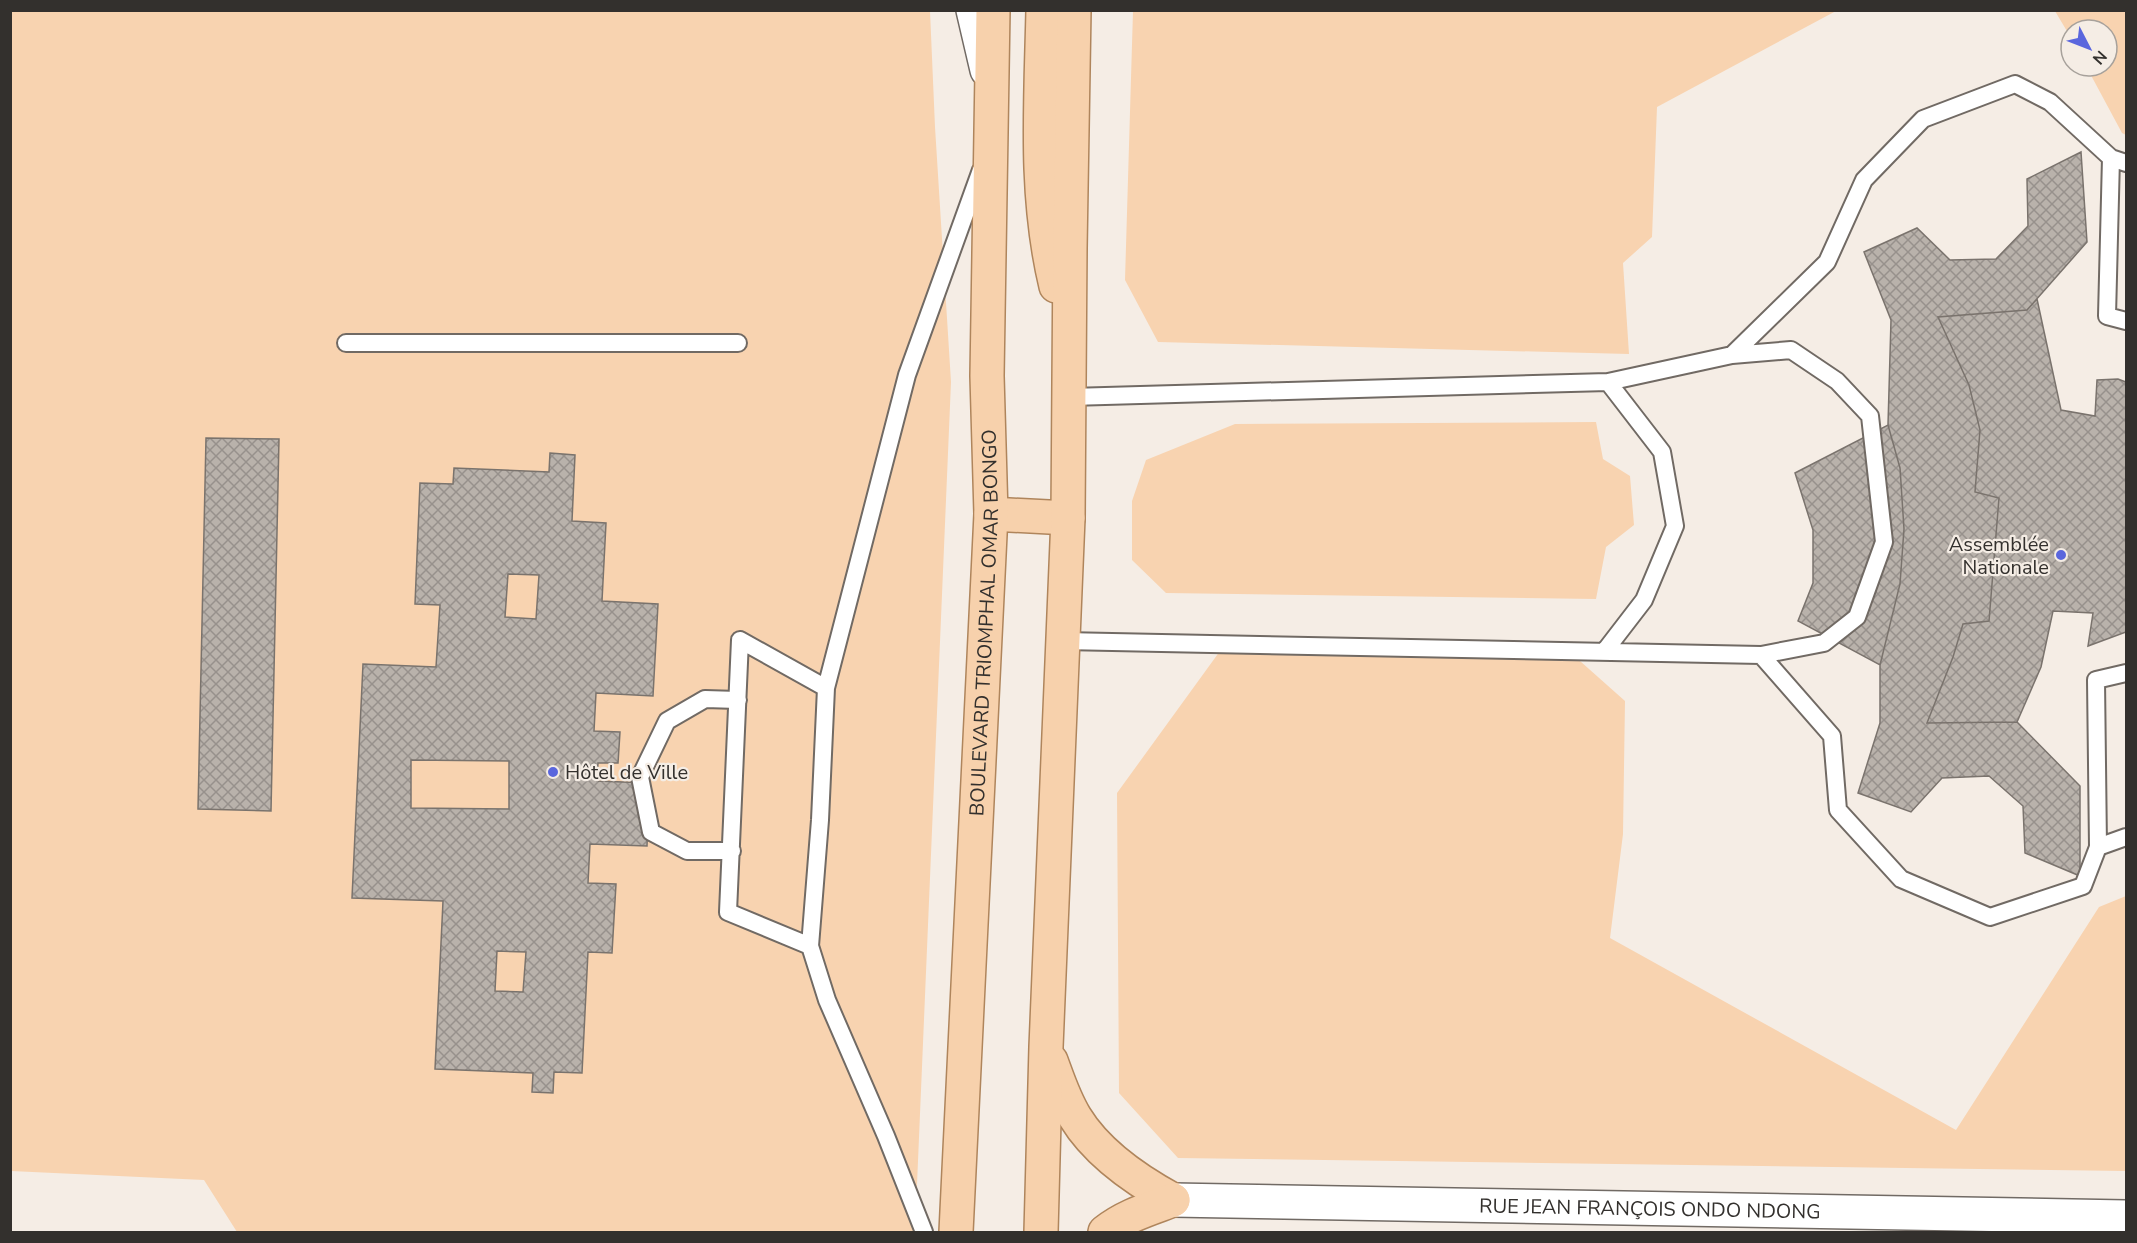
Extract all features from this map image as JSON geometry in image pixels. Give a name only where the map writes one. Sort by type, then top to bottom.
[{"type":"main road","name":"BOULEVARD TRIOMPHAL OMAR BONGO","points":[[956,1233],[991,514],[987,376],[993,10]]},
{"type":"main road","points":[[1041,1233],[1046,1047],[1068,518],[1070,334],[1067,12]]},
{"type":"main road","points":[[991,514],[1068,518]]},
{"type":"main road","points":[[1046,1047],[1068,1104],[1091,1137],[1146,1185],[1173,1200]]},
{"type":"main road","points":[[1105,1233],[1115,1224],[1130,1216],[1173,1200]]},
{"type":"street","points":[[973,10],[991,87]]},
{"type":"street","name":"RUE JEAN FRANÇOIS ONDO NDONG","points":[[1173,1200],[2127,1217]]},
{"type":"lane","points":[[1732,355],[1827,262],[1864,180],[1923,119],[2015,84],[2050,102],[2119,160],[2107,316],[2127,321]]},
{"type":"lane","points":[[924,1233],[886,1136],[827,1000],[810,946],[820,820],[826,688],[907,375],[991,144]]},
{"type":"lane","points":[[346,343],[738,343]]},
{"type":"lane","points":[[1063,641],[1761,655],[1824,643],[1857,617],[1884,542],[1870,416],[1837,381],[1791,350],[1732,355],[1608,382],[1070,396]]},
{"type":"lane","points":[[1604,652],[1644,600],[1675,526],[1662,452],[1608,382]]},
{"type":"lane","points":[[810,946],[728,912],[740,640],[826,688]]},
{"type":"lane","points":[[1761,655],[1832,736],[1838,810],[1901,879],[1990,917],[2083,886],[2098,847],[2096,680],[2127,673]]},
{"type":"lane","points":[[732,851],[687,851],[651,832],[640,777],[667,721],[705,699],[738,700]]},
{"type":"lane","points":[[2098,847],[2127,837]]},
{"type":"shaded area","points":[[1133,10],[1836,11],[1657,107],[1652,237],[1623,263],[1629,354],[1158,342],[1125,280]]},
{"type":"shaded area","points":[[10,11],[930,11],[951,382],[915,1232],[237,1232],[204,1180],[11,1171]]},
{"type":"shaded area","points":[[2055,11],[2126,11],[2126,135],[2122,133],[2092,78],[2119,78],[2119,18],[2059,18]]},
{"type":"shaded area","points":[[1596,422],[1603,459],[1630,476],[1634,525],[1606,547],[1596,599],[1166,593],[1132,560],[1132,501],[1146,460],[1235,424]]},
{"type":"shaded area","points":[[1220,651],[1571,653],[1625,701],[1623,834],[1610,938],[1956,1130],[2099,907],[2126,896],[2126,1171],[1178,1158],[1119,1093],[1117,793]]},
{"type":"building","points":[[2081,152],[2087,242],[2027,310],[1938,317],[1969,385],[1980,430],[1975,492],[1999,498],[1989,621],[1963,624],[1953,657],[1927,723],[2017,722],[2080,786],[2080,876],[2025,853],[2023,806],[1989,776],[1942,778],[1911,812],[1858,793],[1880,723],[1880,665],[1900,584],[1904,529],[1900,468],[1888,425],[1891,320],[1864,252],[1917,228],[1950,260],[1996,259],[2028,226],[2027,179]]},
{"type":"building","name":"Assemblée Nationale","points":[[2037,299],[2061,410],[2095,416],[2097,380],[2118,379],[2126,382],[2126,632],[2088,646],[2093,613],[2053,611],[2041,667],[2017,722],[1927,723],[1953,657],[1963,624],[1989,621],[1999,498],[1975,492],[1980,430],[1969,385],[1938,317],[2027,310]]},
{"type":"building","points":[[1888,425],[1900,468],[1904,529],[1900,584],[1880,665],[1798,621],[1813,583],[1813,530],[1795,473]]},
{"type":"building","points":[[206,438],[279,439],[271,811],[198,809]]},
{"type":"building","name":"Hôtel de Ville","points":[[550,453],[575,455],[572,521],[606,523],[602,601],[658,604],[653,696],[596,693],[594,731],[620,732],[618,763],[598,763],[597,781],[649,783],[647,846],[590,844],[588,883],[616,884],[612,953],[588,952],[582,1073],[554,1072],[553,1093],[532,1092],[533,1073],[435,1069],[443,901],[352,898],[363,664],[436,667],[440,605],[415,604],[420,483],[453,484],[454,468],[549,472]],"holes":[[[508,574],[539,575],[536,619],[505,617]],[[411,760],[509,761],[509,809],[411,808]],[[497,951],[526,952],[523,992],[495,991]]]},
{"type":"place","name":"Assemblée Nationale","points":[[2061,555]]},
{"type":"place","name":"Hôtel de Ville","points":[[553,772]]}]
